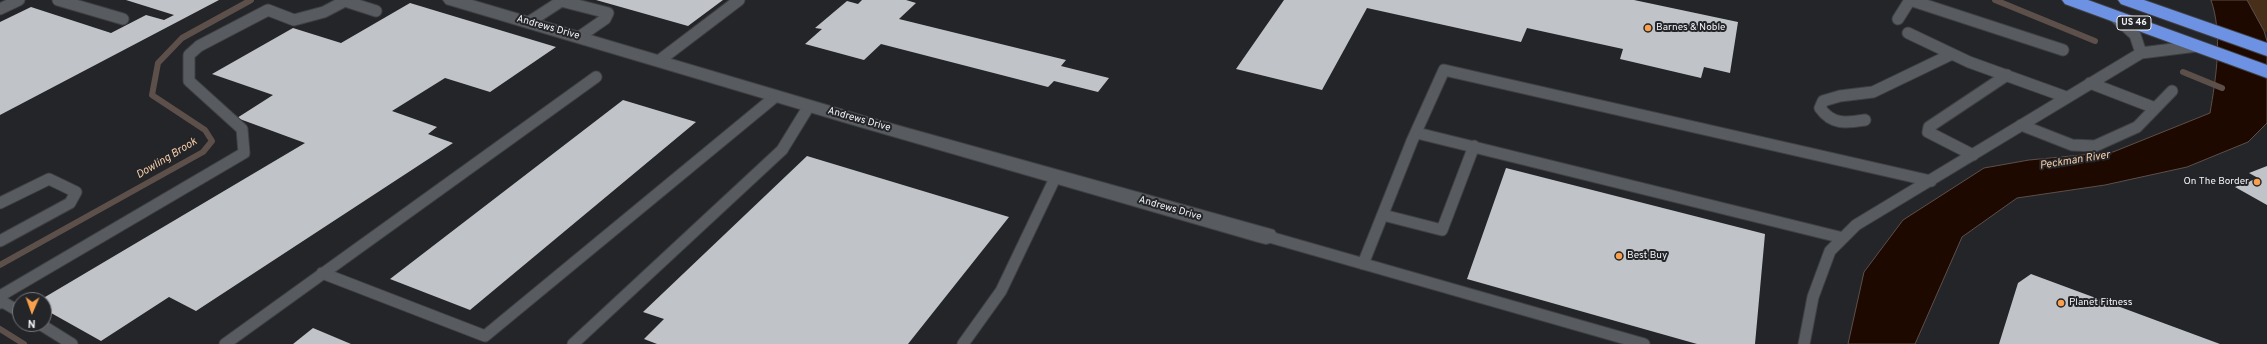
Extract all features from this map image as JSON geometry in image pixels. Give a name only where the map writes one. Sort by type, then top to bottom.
[{"type":"highway","name":"US 46","points":[[2071,0],[2267,72]]},
{"type":"highway","name":"US 46","points":[[2129,0],[2267,50]]},
{"type":"street","name":"Andrews Drive","points":[[452,0],[660,60],[809,106],[1266,236]]},
{"type":"lane","points":[[0,9],[19,0]]},
{"type":"lane","points":[[58,0],[123,19]]},
{"type":"lane","points":[[529,22],[562,0],[608,13],[605,19],[579,37]]},
{"type":"lane","points":[[660,60],[739,0]]},
{"type":"lane","points":[[1898,19],[1910,0],[2063,50]]},
{"type":"lane","points":[[0,296],[31,276],[244,153],[242,129],[189,81],[190,55],[200,46],[268,10],[294,20],[324,12],[347,1],[376,10]]},
{"type":"lane","points":[[2111,14],[2135,35],[2141,53]]},
{"type":"lane","points":[[1908,33],[1952,54],[2066,97]]},
{"type":"lane","points":[[1804,344],[1813,297],[1830,251],[1856,224],[1931,181],[2066,97],[2141,53],[2197,46]]},
{"type":"lane","points":[[1865,120],[1844,124],[1825,116],[1820,108],[1823,101],[1840,96],[1873,92],[1952,54]]},
{"type":"lane","points":[[1363,264],[1444,70],[1931,181]]},
{"type":"lane","points":[[1973,155],[1928,132],[1929,127],[2007,76]]},
{"type":"lane","points":[[225,344],[596,77]]},
{"type":"lane","points":[[2090,83],[2155,108]]},
{"type":"lane","points":[[2021,125],[2072,145],[2095,146],[2137,128],[2172,91]]},
{"type":"lane","points":[[322,273],[485,336],[776,96]]},
{"type":"lane","points":[[573,344],[782,150],[809,106]]},
{"type":"lane","points":[[1417,133],[1843,238]]},
{"type":"lane","points":[[1383,215],[1442,230],[1474,146]]},
{"type":"lane","points":[[963,344],[1001,291],[1056,176]]},
{"type":"lane","points":[[0,203],[49,179],[76,192],[70,203],[0,241]]},
{"type":"lane","points":[[1266,236],[1644,344]]},
{"type":"lane","points":[[0,303],[3,302],[12,307]]},
{"type":"lane","points":[[52,332],[72,344]]},
{"type":"shaded area","points":[[2247,0],[2267,0],[2267,32],[2264,31]]},
{"type":"water","name":"Peckman River","points":[[2211,0],[2247,0],[2264,31],[2267,41],[2267,123],[2248,142],[2187,167],[2105,185],[2017,198],[1962,237],[1915,344],[1848,344],[1864,272],[1903,220],[1984,168],[2029,160],[2113,152],[2210,113],[2216,71],[2218,41],[2215,13]]},
{"type":"building","points":[[126,0],[219,0],[0,115],[0,22],[31,7],[111,33],[146,15],[164,20],[174,15]]},
{"type":"building","points":[[596,0],[723,0],[688,26]]},
{"type":"building","points":[[862,0],[906,0],[916,3],[899,19],[1066,60],[1061,66],[1109,78],[1098,92],[1054,81],[1048,87],[881,44],[864,60],[805,44],[822,29],[815,28],[847,1],[858,4]]},
{"type":"building","points":[[1284,0],[1634,0],[1738,22],[1730,73],[1704,67],[1701,78],[1620,59],[1623,49],[1527,28],[1521,42],[1367,8],[1322,90],[1236,69]]},
{"type":"building","points":[[410,3],[556,47],[490,92],[445,78],[392,111],[437,127],[428,134],[453,143],[196,311],[169,297],[101,341],[52,313],[52,293],[305,143],[237,118],[273,95],[212,74],[293,28],[341,43]]},
{"type":"building","points":[[623,100],[696,122],[470,310],[390,279]]},
{"type":"building","points":[[807,156],[1009,217],[908,344],[657,344],[644,339],[664,319],[643,312]]},
{"type":"building","name":"On The Border","points":[[2267,166],[2267,205],[2235,187],[2258,178],[2249,173]]},
{"type":"building","name":"Best Buy","points":[[1506,168],[1765,234],[1755,344],[1697,344],[1467,279]]},
{"type":"building","name":"Planet Fitness","points":[[2031,274],[2220,344],[1999,344],[2018,283]]},
{"type":"building","points":[[313,328],[351,344],[293,344]]},
{"type":"waterway","name":"Dowling Brook","points":[[0,265],[203,152],[212,141],[205,130],[152,95],[158,63],[182,38],[251,0]]},
{"type":"waterway","points":[[1995,0],[2095,41]]},
{"type":"waterway","points":[[2183,72],[2222,88]]},
{"type":"waterway","name":"Dowling Brook","points":[[0,329],[24,344]]},
{"type":"place","name":"Barnes & Noble","points":[[1648,28]]},
{"type":"place","name":"On The Border","points":[[2257,182]]},
{"type":"place","name":"Best Buy","points":[[1619,256]]},
{"type":"place","name":"Planet Fitness","points":[[2061,303]]}]
